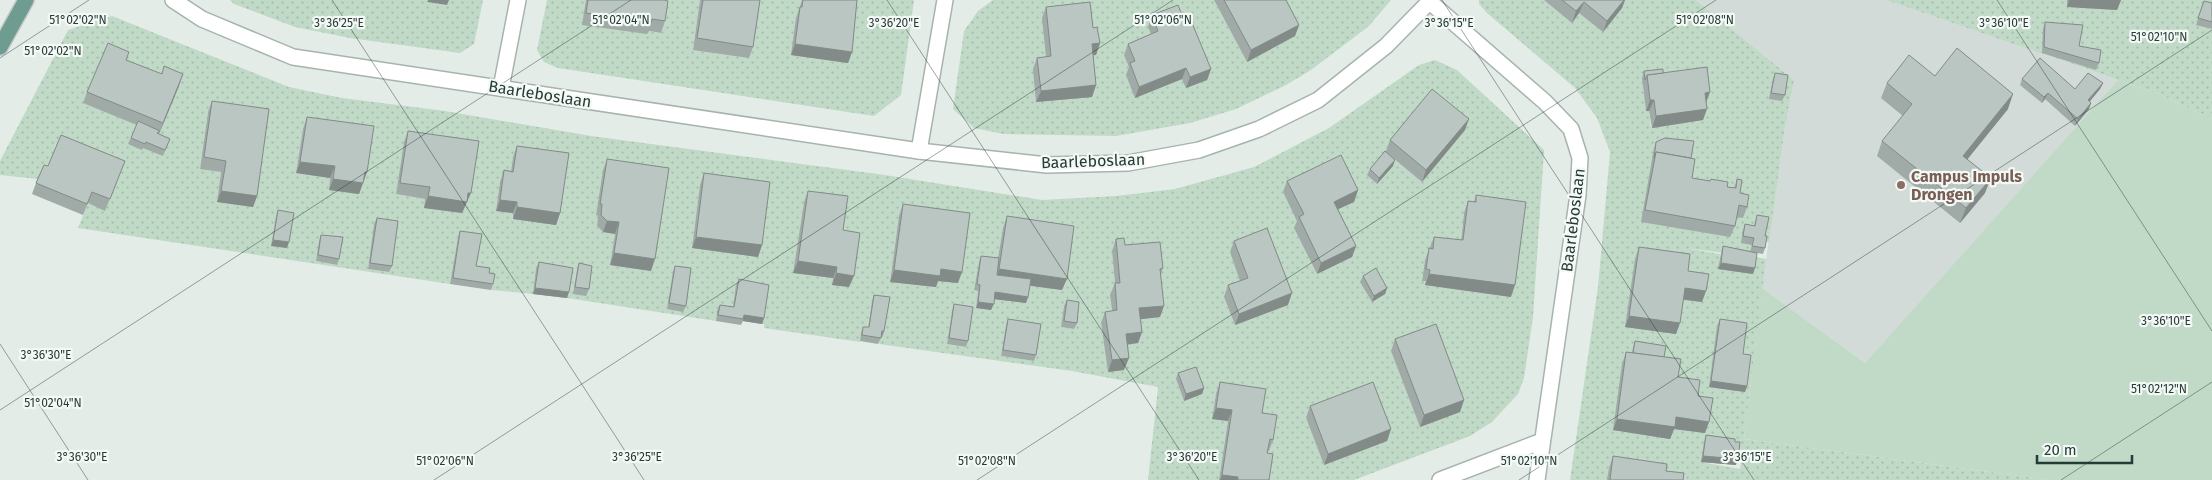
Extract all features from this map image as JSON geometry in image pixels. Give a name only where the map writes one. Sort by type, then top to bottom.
[{"type":"main road","points":[[0,47],[26,0]]},
{"type":"street","name":"Baarleboslaan","points":[[173,0],[202,19],[293,57],[919,151],[1047,165],[1128,163],[1199,150],[1258,129],[1318,100],[1386,46],[1430,1],[1545,102],[1571,129],[1580,158],[1578,195],[1537,480]]},
{"type":"street","points":[[501,88],[518,0]]},
{"type":"street","points":[[919,151],[945,0]]},
{"type":"street","points":[[1440,480],[1542,441]]},
{"type":"shaded area","name":"Campus Impuls Drongen","points":[[1696,0],[1886,0],[2118,80],[1865,363],[1762,288],[1785,127],[1794,80]]},
{"type":"green space","points":[[230,0],[427,0],[428,2],[447,5],[448,0],[483,0],[474,44],[460,53],[350,38],[295,27],[234,4]]},
{"type":"green space","points":[[547,0],[586,0],[648,31],[660,33],[653,0],[700,0],[693,50],[758,0],[914,0],[901,95],[874,116],[558,68],[544,62],[537,50]]},
{"type":"green space","points":[[993,0],[1214,0],[1247,62],[1281,0],[1391,0],[1369,26],[1311,70],[1286,85],[1236,109],[1190,123],[1116,136],[1003,134],[974,128],[953,109],[964,31],[978,11]]},
{"type":"green space","points":[[1479,0],[1544,0],[1572,22],[1579,13],[1612,0],[1696,0],[1794,80],[1785,127],[1769,242],[1752,245],[1748,256],[1685,248],[1720,254],[1719,269],[1755,257],[1766,259],[1744,439],[2048,480],[1570,480],[1598,287],[1610,152],[1597,118],[1575,88],[1487,13],[1479,4]],"holes":[[[1643,86],[1703,120],[1651,127],[1649,111],[1646,111]],[[1732,448],[1743,450],[1740,469],[1701,462]]]},
{"type":"green space","points":[[1886,0],[2067,0],[2067,7],[2117,10],[2117,0],[2212,0],[2212,10],[2196,24],[2212,29],[2212,119],[2159,94]]},
{"type":"green space","points":[[112,16],[289,87],[342,98],[445,111],[591,136],[885,175],[1042,200],[1116,196],[1175,189],[1254,167],[1329,128],[1419,65],[1435,60],[1457,70],[1544,150],[1533,317],[1524,378],[1518,394],[1492,422],[1470,436],[1354,480],[1267,480],[1269,466],[1263,464],[1265,451],[1269,451],[1273,427],[1258,424],[1261,401],[1216,394],[1212,419],[1228,421],[1219,480],[1148,480],[1158,387],[1072,371],[879,344],[879,337],[882,337],[887,303],[872,301],[866,334],[861,333],[860,342],[764,328],[764,324],[762,324],[767,291],[737,285],[732,313],[717,312],[716,321],[567,298],[571,274],[536,268],[533,294],[491,290],[493,280],[487,279],[488,275],[474,272],[479,240],[458,237],[450,284],[78,228],[88,203],[105,210],[121,172],[55,145],[56,147],[44,178],[40,176],[38,179],[0,175],[0,161],[68,30]],"holes":[[[1428,100],[1465,130],[1422,182],[1386,151]],[[208,112],[265,120],[253,207],[217,202],[221,172],[200,168]],[[303,129],[369,138],[363,183],[361,183],[359,194],[329,190],[330,178],[296,173]],[[404,142],[474,152],[467,204],[464,204],[462,213],[424,208],[425,199],[396,194]],[[513,157],[565,165],[556,224],[513,219],[513,213],[496,211],[500,182],[509,183]],[[1383,158],[1392,166],[1377,184],[1368,175]],[[1336,166],[1354,202],[1330,213],[1352,257],[1317,274],[1295,229],[1300,226],[1283,192]],[[603,171],[664,180],[651,271],[610,265],[615,234],[603,232],[597,226],[598,216],[596,215]],[[700,185],[766,193],[758,256],[692,248]],[[804,202],[843,208],[839,242],[856,245],[849,287],[832,285],[833,278],[793,273]],[[1472,207],[1522,214],[1511,297],[1425,285],[1426,281],[1422,280],[1425,260],[1428,260],[1430,248],[1459,252],[1464,213],[1471,213]],[[899,216],[966,225],[958,283],[937,280],[936,287],[890,281]],[[276,217],[291,219],[287,248],[271,246]],[[374,224],[396,227],[389,272],[368,269]],[[1003,228],[1070,237],[1062,290],[1029,286],[1026,303],[993,299],[991,310],[976,308],[978,291],[974,290],[979,262],[997,265]],[[1263,239],[1288,305],[1235,325],[1224,297],[1244,289],[1230,252]],[[319,241],[340,244],[337,265],[316,261]],[[1120,250],[1121,257],[1156,254],[1158,280],[1156,280],[1160,317],[1135,320],[1138,343],[1122,345],[1124,370],[1108,371],[1101,324],[1113,322],[1110,295],[1116,294],[1112,251]],[[1374,274],[1385,294],[1372,302],[1361,283]],[[1064,306],[1077,308],[1074,329],[1061,327]],[[952,311],[971,314],[966,347],[947,344]],[[1006,325],[1039,330],[1034,361],[1001,356]],[[1431,335],[1460,411],[1420,426],[1391,351]],[[1194,373],[1202,394],[1184,401],[1176,379]],[[1369,393],[1387,440],[1324,465],[1306,418]]]},
{"type":"green space","points":[[2118,80],[2159,94],[2212,119],[2212,480],[2048,480],[1744,439],[1762,288],[1865,363]]},
{"type":"building","points":[[588,0],[668,1],[665,21],[652,19],[651,23],[586,13]]},
{"type":"building","points":[[703,0],[760,0],[753,47],[697,38]]},
{"type":"building","points":[[803,0],[857,0],[852,52],[795,44],[800,7],[802,7]]},
{"type":"building","points":[[1224,0],[1286,0],[1299,25],[1251,50]]},
{"type":"building","points":[[1562,0],[1624,0],[1607,21],[1584,2],[1576,11]]},
{"type":"building","points":[[2204,1],[2212,3],[2212,22],[2198,18]]},
{"type":"building","points":[[1090,2],[1093,28],[1097,27],[1100,43],[1092,44],[1096,85],[1041,91],[1037,58],[1051,56],[1046,7]]},
{"type":"building","points":[[1178,5],[1184,20],[1190,18],[1211,69],[1190,77],[1186,68],[1139,87],[1130,63],[1135,61],[1128,44],[1158,31],[1152,15]]},
{"type":"building","points":[[2045,22],[2083,25],[2079,46],[2101,50],[2099,63],[2044,47]]},
{"type":"building","points":[[108,43],[129,52],[126,60],[162,74],[164,66],[183,74],[163,123],[87,92]]},
{"type":"building","points":[[1957,48],[2013,94],[1963,156],[1991,178],[1966,208],[1882,141],[1912,104],[1887,83],[1909,55],[1935,76]]},
{"type":"building","points":[[2040,58],[2075,89],[2088,73],[2103,83],[2088,100],[2091,103],[2078,119],[2048,93],[2044,97],[2022,79]]},
{"type":"building","points":[[1707,67],[1710,92],[1705,93],[1707,109],[1656,116],[1654,100],[1650,100],[1647,75]]},
{"type":"building","points":[[1663,69],[1663,73],[1647,75],[1645,80],[1644,71]]},
{"type":"building","points":[[1775,73],[1788,75],[1785,95],[1771,93]]},
{"type":"building","points":[[1432,89],[1469,119],[1426,170],[1390,140]]},
{"type":"building","points":[[212,101],[269,109],[257,196],[221,191],[226,161],[204,157]]},
{"type":"building","points":[[307,117],[374,126],[367,172],[365,172],[363,183],[333,179],[335,166],[300,162]]},
{"type":"building","points":[[138,121],[160,131],[157,133],[170,139],[165,150],[131,138]]},
{"type":"building","points":[[408,131],[479,141],[471,193],[468,193],[467,202],[428,196],[430,187],[400,183]]},
{"type":"building","points":[[61,135],[125,161],[110,199],[92,192],[87,204],[36,183],[44,165],[48,166]]},
{"type":"building","points":[[1665,138],[1694,141],[1691,158],[1656,152],[1654,158],[1656,142]]},
{"type":"building","points":[[517,146],[569,153],[560,213],[517,207],[517,202],[500,200],[504,170],[513,172]]},
{"type":"building","points":[[1385,151],[1395,160],[1379,178],[1370,169]]},
{"type":"building","points":[[1656,152],[1695,159],[1692,178],[1728,182],[1727,187],[1736,188],[1737,179],[1742,180],[1740,193],[1749,195],[1747,207],[1739,205],[1735,226],[1645,210]]},
{"type":"building","points":[[1341,155],[1358,190],[1334,202],[1356,246],[1321,263],[1299,217],[1304,214],[1287,181]]},
{"type":"building","points":[[607,159],[669,168],[655,259],[614,253],[619,222],[607,221],[601,215],[602,204],[600,204]]},
{"type":"building","points":[[704,173],[770,182],[762,245],[696,237]]},
{"type":"building","points":[[808,191],[848,196],[843,230],[860,233],[854,276],[836,273],[837,267],[798,261]]},
{"type":"building","points":[[1476,195],[1526,202],[1515,285],[1429,274],[1430,270],[1426,269],[1429,248],[1433,249],[1434,237],[1463,240],[1468,201],[1476,202]]},
{"type":"building","points":[[903,204],[970,213],[962,272],[941,269],[940,276],[894,270]]},
{"type":"building","points":[[278,210],[294,213],[289,242],[273,240]]},
{"type":"building","points":[[1757,215],[1769,217],[1765,236],[1767,236],[1765,248],[1752,246],[1754,238],[1743,236],[1745,224],[1755,226]]},
{"type":"building","points":[[1007,216],[1074,226],[1067,279],[999,269]]},
{"type":"building","points":[[377,218],[398,221],[392,266],[370,263]]},
{"type":"building","points":[[1267,228],[1292,293],[1239,314],[1228,285],[1248,278],[1234,241]]},
{"type":"building","points":[[460,231],[482,234],[476,266],[490,268],[489,273],[495,274],[493,284],[453,278]]},
{"type":"building","points":[[321,235],[343,237],[339,259],[318,255]]},
{"type":"building","points":[[1124,238],[1125,245],[1160,242],[1163,268],[1160,269],[1164,306],[1139,308],[1142,332],[1126,334],[1129,358],[1112,360],[1105,312],[1117,310],[1115,283],[1120,283],[1116,239]]},
{"type":"building","points":[[1723,246],[1757,253],[1755,268],[1721,263]]},
{"type":"building","points":[[1639,247],[1690,254],[1688,271],[1709,274],[1706,291],[1685,288],[1680,323],[1629,316]]},
{"type":"building","points":[[981,256],[999,258],[997,275],[1031,279],[1028,297],[995,292],[994,304],[978,302],[980,285],[977,284]]},
{"type":"building","points":[[539,262],[573,268],[569,292],[535,288]]},
{"type":"building","points":[[579,263],[592,266],[589,289],[575,287]]},
{"type":"building","points":[[675,266],[691,268],[686,306],[669,303]]},
{"type":"building","points":[[1376,268],[1387,288],[1374,296],[1363,276]]},
{"type":"building","points":[[739,279],[769,285],[764,318],[744,315],[743,319],[718,315],[720,305],[734,307]]},
{"type":"building","points":[[874,295],[890,297],[881,338],[862,335],[863,327],[869,327]]},
{"type":"building","points":[[1067,300],[1079,302],[1077,323],[1064,321]]},
{"type":"building","points":[[954,304],[973,307],[968,341],[949,338]]},
{"type":"building","points":[[1008,319],[1041,324],[1036,355],[1003,350]]},
{"type":"building","points":[[1720,319],[1747,323],[1743,354],[1751,355],[1747,386],[1711,381]]},
{"type":"building","points":[[1436,324],[1464,400],[1424,415],[1395,339]]},
{"type":"building","points":[[1635,341],[1666,346],[1664,357],[1633,353]]},
{"type":"building","points":[[1626,352],[1681,359],[1678,377],[1700,380],[1698,396],[1713,398],[1709,422],[1676,417],[1675,427],[1617,419]]},
{"type":"building","points":[[1196,367],[1204,388],[1186,394],[1178,373]]},
{"type":"building","points":[[1220,382],[1266,389],[1262,413],[1277,415],[1273,440],[1270,439],[1267,453],[1273,454],[1269,480],[1238,480],[1238,477],[1222,475],[1232,410],[1216,408]]},
{"type":"building","points":[[1373,382],[1391,429],[1328,454],[1310,406]]},
{"type":"building","points":[[1706,435],[1735,439],[1735,442],[1740,442],[1738,459],[1703,456]]},
{"type":"building","points":[[1613,456],[1667,464],[1666,471],[1684,473],[1683,480],[1610,480]]},
{"type":"place","name":"Campus Impuls Drongen","points":[[1901,185]]}]
